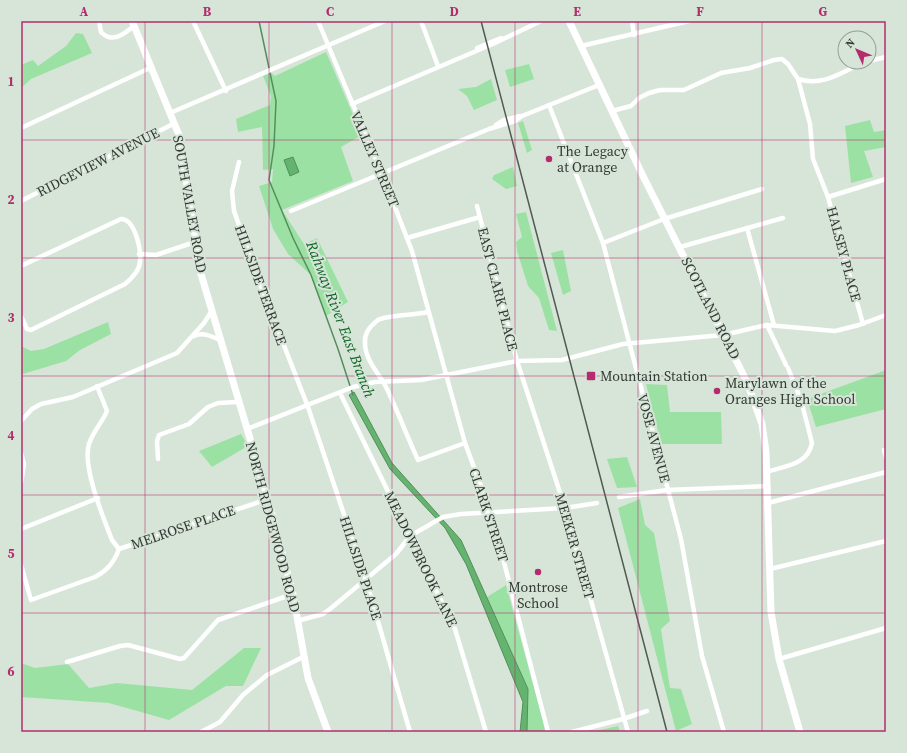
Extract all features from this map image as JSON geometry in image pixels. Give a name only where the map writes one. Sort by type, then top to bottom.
[{"type":"main road","name":"SCOTLAND ROAD","points":[[569,21],[599,85],[724,334],[747,382],[761,418],[765,438],[768,486],[771,612],[779,659],[800,732]]},
{"type":"main road","name":"SOUTH VALLEY ROAD","points":[[133,24],[175,123],[181,146],[195,242],[211,312],[228,368]]},
{"type":"main road","name":"NORTH RIDGEWOOD ROAD","points":[[228,368],[268,498],[293,594],[303,657],[308,678],[328,732]]},
{"type":"street","points":[[99,21],[101,32],[109,38],[123,35],[133,24]]},
{"type":"street","points":[[193,21],[226,91]]},
{"type":"street","name":"VALLEY STREET","points":[[318,21],[407,238],[425,300]]},
{"type":"street","points":[[170,113],[226,91],[385,21]]},
{"type":"street","points":[[421,21],[438,66]]},
{"type":"street","points":[[352,104],[472,51],[484,44],[541,21]]},
{"type":"street","points":[[632,21],[634,35]]},
{"type":"street","points":[[581,46],[634,35],[689,21]]},
{"type":"street","points":[[612,111],[631,106],[639,98],[649,93],[660,90],[684,90],[721,73],[750,68],[774,60],[782,60],[788,64],[798,79],[810,124],[813,159],[828,197]]},
{"type":"street","points":[[21,128],[152,67]]},
{"type":"street","points":[[798,79],[812,83],[828,79],[847,70]]},
{"type":"street","points":[[291,211],[489,129],[504,120],[522,116],[599,85]]},
{"type":"street","name":"VOSE AVENUE","points":[[549,105],[603,243],[681,539],[702,656],[724,732]]},
{"type":"street","name":"RIDGEVIEW AVENUE","points":[[21,201],[175,123]]},
{"type":"street","name":"HILLSIDE TERRACE","points":[[239,162],[232,190],[234,211],[255,271],[307,405]]},
{"type":"street","name":"HALSEY PLACE","points":[[863,324],[828,197],[886,179]]},
{"type":"street","points":[[603,243],[665,218],[762,189]]},
{"type":"street","name":"EAST CLARK PLACE","points":[[477,206],[517,361]]},
{"type":"street","points":[[407,238],[480,216]]},
{"type":"street","points":[[680,247],[783,218]]},
{"type":"street","points":[[21,266],[121,219],[126,219],[132,225],[140,261],[138,267],[124,284],[31,330],[27,329],[21,316]]},
{"type":"street","points":[[747,228],[774,325]]},
{"type":"street","points":[[139,254],[156,255],[195,242]]},
{"type":"street","name":"CLARK STREET","points":[[425,300],[465,443],[491,512],[548,732]]},
{"type":"street","points":[[21,421],[32,409],[41,404],[73,397],[177,353],[191,338],[211,312]]},
{"type":"street","points":[[428,312],[407,316],[385,317],[372,324],[365,337],[366,351],[376,372],[383,382],[418,460],[465,443]]},
{"type":"street","points":[[247,429],[353,387],[383,382],[421,380],[517,361],[564,360],[629,343],[724,334],[767,325],[835,331],[863,324],[886,315]]},
{"type":"street","points":[[767,325],[801,400],[812,443],[810,450],[802,461],[767,472]]},
{"type":"street","points":[[191,338],[199,334],[209,335],[220,340]]},
{"type":"street","name":"MEEKER STREET","points":[[517,361],[565,508],[628,732]]},
{"type":"street","points":[[97,386],[107,411],[94,430],[89,444],[87,458],[112,540],[120,549]]},
{"type":"street","name":"MEADOWBROOK LANE","points":[[340,392],[454,629],[486,732]]},
{"type":"street","points":[[158,459],[157,441],[159,435],[189,424],[208,407],[218,403],[238,402]]},
{"type":"street","name":"HILLSIDE PLACE","points":[[307,405],[366,580],[410,732]]},
{"type":"street","points":[[884,450],[886,457]]},
{"type":"street","points":[[21,452],[24,464],[21,483]]},
{"type":"street","points":[[768,503],[886,472]]},
{"type":"street","points":[[619,497],[667,490],[768,486]]},
{"type":"street","points":[[21,529],[98,498]]},
{"type":"street","name":"MELROSE PLACE","points":[[21,564],[31,600],[96,577],[104,572],[112,563],[120,549],[268,498]]},
{"type":"street","points":[[298,621],[323,614],[396,554],[410,536],[444,517],[461,514],[565,508],[597,503]]},
{"type":"street","points":[[770,569],[886,541]]},
{"type":"street","points":[[67,662],[128,645],[180,659],[184,658],[218,620],[293,594]]},
{"type":"street","points":[[779,659],[886,628]]},
{"type":"street","points":[[201,732],[220,722],[243,695],[266,675],[303,657]]},
{"type":"street","points":[[572,732],[624,719],[647,711]]},
{"type":"shaded area","points":[[76,33],[83,34],[92,53],[31,79],[21,88],[21,65],[33,60],[38,66],[66,46]]},
{"type":"shaded area","points":[[326,52],[362,135],[341,147],[353,181],[282,210],[304,244],[317,238],[348,302],[326,316],[311,275],[288,254],[273,229],[259,186],[272,182],[273,169],[263,170],[262,127],[238,132],[236,119],[270,105],[271,96],[263,76],[271,73],[275,76]]},
{"type":"shaded area","points":[[529,64],[534,79],[510,87],[505,70]]},
{"type":"shaded area","points":[[491,79],[497,100],[474,110],[467,96],[458,89],[476,87]]},
{"type":"shaded area","points":[[870,120],[874,132],[886,130],[886,147],[864,151],[873,177],[851,183],[845,126]]},
{"type":"shaded area","points":[[523,121],[532,150],[527,153],[518,123]]},
{"type":"shaded area","points":[[293,157],[299,172],[290,176],[284,160]]},
{"type":"shaded area","points":[[513,167],[517,186],[506,189],[492,179],[494,175]]},
{"type":"shaded area","points":[[526,212],[557,331],[549,330],[539,298],[528,286],[517,251],[516,242],[522,237],[516,214]]},
{"type":"shaded area","points":[[563,250],[571,291],[563,295],[551,253]]},
{"type":"shaded area","points":[[108,322],[111,334],[80,350],[66,361],[23,374],[21,370],[21,346],[31,351],[44,349]]},
{"type":"shaded area","points":[[886,370],[886,409],[816,427],[807,399]]},
{"type":"shaded area","points":[[646,384],[667,385],[670,412],[721,412],[722,444],[661,444]]},
{"type":"shaded area","points":[[354,392],[392,463],[461,540],[528,689],[527,732],[520,732],[523,702],[466,564],[445,528],[390,469],[349,395]]},
{"type":"shaded area","points":[[241,434],[248,446],[212,467],[199,451]]},
{"type":"shaded area","points":[[627,457],[637,487],[617,488],[607,459]]},
{"type":"shaded area","points":[[640,499],[645,525],[654,533],[670,621],[661,629],[670,688],[681,689],[692,724],[676,731],[618,508]]},
{"type":"shaded area","points":[[506,585],[546,732],[527,732],[528,689],[487,597]]},
{"type":"shaded area","points":[[244,648],[261,648],[243,686],[226,686],[169,720],[109,703],[21,697],[21,663],[35,668],[68,664],[89,688],[117,683],[192,690]]},
{"type":"shaded area","points":[[618,726],[620,732],[591,732]]},
{"type":"waterway","name":"Rahway River East Branch","points":[[259,21],[276,101],[274,146],[269,180],[293,238],[311,275],[353,395]]},
{"type":"railway","points":[[481,21],[667,732]]},
{"type":"place","name":"The Legacy at Orange","points":[[549,159]]},
{"type":"place","name":"Mountain Station","points":[[591,376]]},
{"type":"place","name":"Marylawn of the Oranges High School","points":[[717,391]]},
{"type":"place","name":"Montrose School","points":[[538,572]]}]
